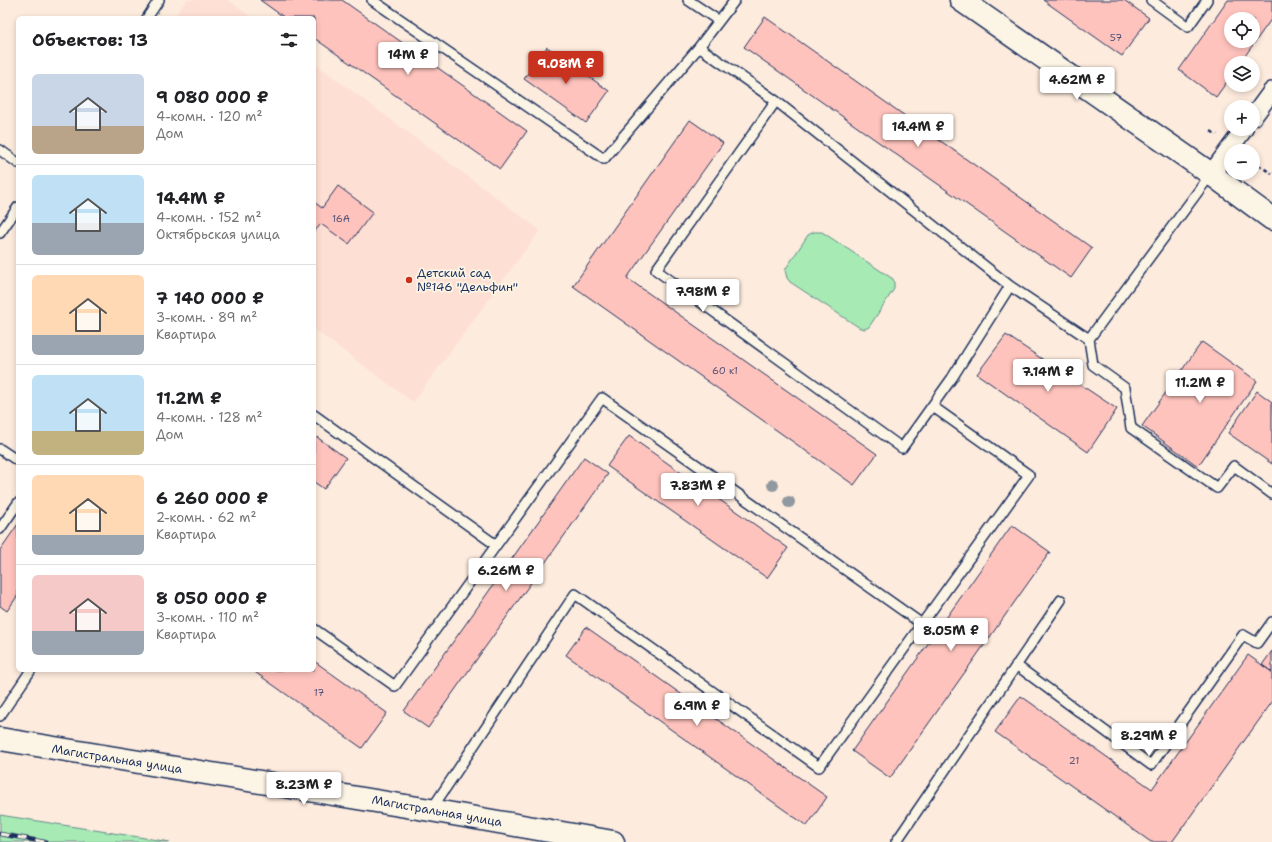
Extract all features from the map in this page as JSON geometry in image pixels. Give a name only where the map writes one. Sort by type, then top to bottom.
[{"type":"street","points":[[961,0],[1211,174],[1272,219]]},
{"type":"street","points":[[1260,107],[1272,91]]},
{"type":"street","points":[[1211,174],[1239,136]]},
{"type":"street","name":"Магистральная улица","points":[[0,739],[430,810],[613,842]]},
{"type":"lane","points":[[148,16],[159,0]]},
{"type":"lane","points":[[372,0],[604,159],[699,47],[734,0]]},
{"type":"lane","points":[[688,0],[719,21]]},
{"type":"lane","points":[[1151,0],[1188,26],[1207,0]]},
{"type":"lane","points":[[699,47],[776,101],[1010,286],[1089,339]]},
{"type":"lane","points":[[776,101],[656,270],[902,448],[952,378],[1010,286]]},
{"type":"lane","points":[[0,150],[16,162]]},
{"type":"lane","points":[[1211,174],[1089,339],[1093,364],[1125,388],[1131,428],[1217,488],[1234,466],[1272,494]]},
{"type":"lane","points":[[0,233],[16,210]]},
{"type":"lane","points":[[316,630],[395,686],[602,398],[922,624]]},
{"type":"lane","points":[[430,810],[575,594],[819,767],[1029,476],[932,406]]},
{"type":"lane","points":[[316,416],[496,545]]},
{"type":"lane","points":[[0,449],[16,460]]},
{"type":"lane","points":[[0,529],[16,506]]},
{"type":"lane","points":[[896,842],[1061,600]]},
{"type":"lane","points":[[1016,665],[1151,765],[1243,634],[1257,643],[1272,622]]},
{"type":"lane","points":[[0,716],[30,672]]},
{"type":"path","points":[[1260,166],[1272,174]]},
{"type":"shaded area","points":[[187,0],[228,0],[249,16],[175,16]]},
{"type":"shaded area","name":"Детский сад №146 \"Дельфин\"","points":[[316,64],[540,230],[413,402],[316,330]]},
{"type":"green space","points":[[814,232],[822,232],[893,279],[894,289],[869,327],[865,329],[860,328],[790,282],[787,278],[785,270],[808,235]]},
{"type":"green space","points":[[0,815],[170,842],[0,842]]},
{"type":"building","points":[[260,0],[342,0],[527,131],[500,169],[316,39],[316,16],[282,16]]},
{"type":"building","points":[[1043,0],[1124,0],[1149,18],[1122,56]]},
{"type":"building","points":[[1228,0],[1272,0],[1272,18],[1260,35],[1260,12],[1224,12],[1224,48],[1251,48],[1245,56],[1224,56],[1224,86],[1216,97],[1179,70]]},
{"type":"building","points":[[765,17],[1092,248],[1071,278],[744,47]]},
{"type":"building","points":[[547,47],[609,91],[586,123],[524,79]]},
{"type":"building","points":[[690,120],[723,143],[627,278],[877,454],[854,485],[573,286]]},
{"type":"building","points":[[338,186],[373,212],[349,244],[321,224],[316,230],[316,204],[322,208]]},
{"type":"building","points":[[1006,335],[1117,409],[1088,452],[977,374]]},
{"type":"building","points":[[1202,342],[1257,381],[1198,466],[1142,426]]},
{"type":"building","points":[[1257,391],[1272,402],[1272,464],[1228,433]]},
{"type":"building","points":[[316,436],[346,458],[324,489],[316,483]]},
{"type":"building","points":[[629,436],[788,548],[767,578],[607,466]]},
{"type":"building","points":[[584,457],[608,474],[428,728],[404,711]]},
{"type":"building","points":[[1012,525],[1050,552],[890,778],[852,751]]},
{"type":"building","points":[[16,527],[16,598],[7,611],[0,606],[0,550]]},
{"type":"building","points":[[586,627],[827,797],[807,826],[566,655]]},
{"type":"building","points":[[1272,651],[1272,672],[1262,665]]},
{"type":"building","points":[[1248,655],[1272,672],[1272,702],[1172,842],[1151,842],[995,732],[1021,696],[1152,789]]},
{"type":"building","points":[[316,662],[387,713],[362,748],[255,672],[316,672]]},
{"type":"railway","points":[[0,834],[45,842]]},
{"type":"place","name":"Детский сад №146 \"Дельфин\"","points":[[409,280]]}]
